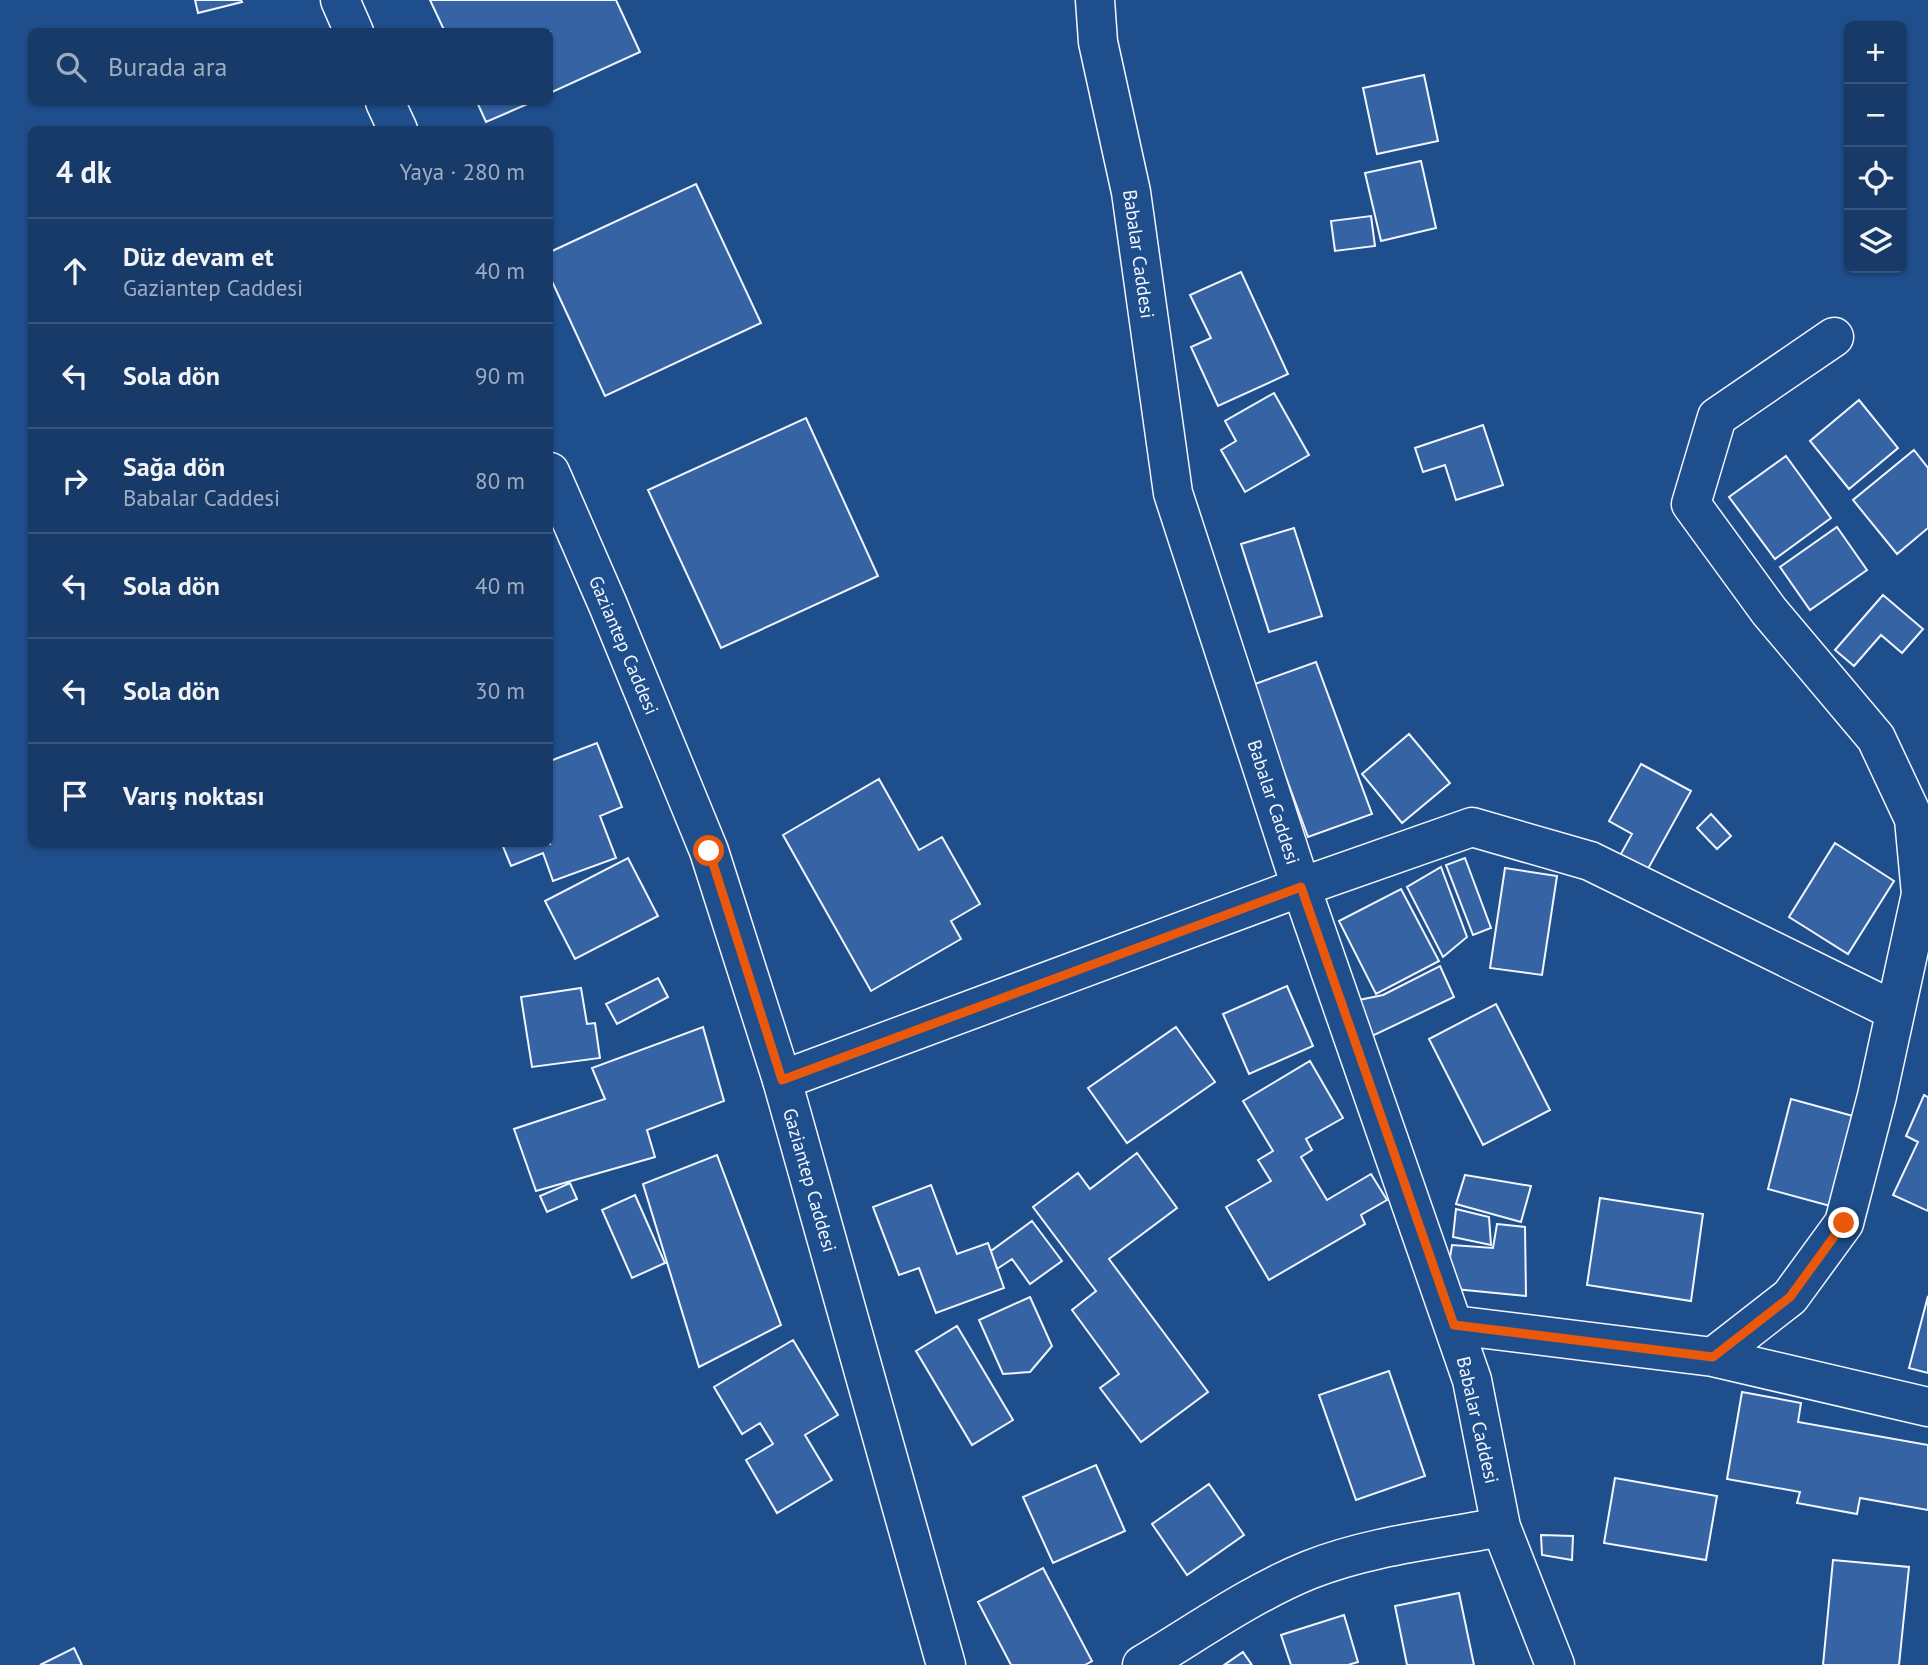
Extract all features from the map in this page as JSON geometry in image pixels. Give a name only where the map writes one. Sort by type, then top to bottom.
[{"type":"street","points":[[340,0],[352,28]]},
{"type":"street","name":"Babalar Caddesi","points":[[1095,0],[1098,42],[1131,192],[1173,493],[1301,887],[1472,1380],[1502,1527],[1555,1665]]},
{"type":"street","points":[[386,105],[396,126]]},
{"type":"street","points":[[1713,1357],[1790,1297],[1844,1223],[1921,894],[1913,819],[1876,738],[1769,611],[1691,505],[1717,417],[1834,337]]},
{"type":"street","name":"Gaziantep Caddesi","points":[[553,479],[709,851],[782,1080],[946,1665]]},
{"type":"street","points":[[782,1080],[1301,887],[1472,827],[1590,861],[1895,1011]]},
{"type":"street","points":[[1454,1325],[1713,1357],[1928,1408]]},
{"type":"street","points":[[1142,1665],[1247,1602],[1309,1570],[1390,1547],[1502,1527]]},
{"type":"building","points":[[195,0],[241,0],[242,2],[198,13]]},
{"type":"building","points":[[430,0],[616,0],[640,52],[553,92],[553,28],[443,28]]},
{"type":"building","points":[[1424,75],[1438,141],[1377,154],[1363,88]]},
{"type":"building","points":[[478,105],[525,105],[486,122]]},
{"type":"building","points":[[1421,161],[1436,228],[1381,241],[1365,173]]},
{"type":"building","points":[[696,184],[761,323],[605,396],[553,283],[553,251]]},
{"type":"building","points":[[1371,216],[1375,246],[1335,251],[1331,221]]},
{"type":"building","points":[[1241,272],[1288,374],[1218,406],[1191,347],[1211,338],[1190,295]]},
{"type":"building","points":[[1274,393],[1309,455],[1245,492],[1221,450],[1236,441],[1225,421]]},
{"type":"building","points":[[1859,400],[1898,448],[1849,489],[1810,441]]},
{"type":"building","points":[[806,418],[878,576],[721,648],[648,490]]},
{"type":"building","points":[[1483,425],[1503,485],[1456,500],[1445,465],[1423,472],[1415,448]]},
{"type":"building","points":[[1914,450],[1928,468],[1928,528],[1897,554],[1853,500]]},
{"type":"building","points":[[1786,456],[1831,518],[1775,559],[1729,497]]},
{"type":"building","points":[[1837,527],[1867,570],[1810,610],[1780,567]]},
{"type":"building","points":[[1294,528],[1322,616],[1269,632],[1241,544]]},
{"type":"building","points":[[1883,595],[1923,629],[1902,653],[1881,635],[1854,666],[1835,650]]},
{"type":"building","points":[[1316,662],[1372,814],[1308,837],[1252,685]]},
{"type":"building","points":[[1409,734],[1450,783],[1402,823],[1362,774]]},
{"type":"building","points":[[597,743],[622,807],[600,816],[616,858],[553,881],[543,853],[511,866],[503,847],[553,847],[553,760]]},
{"type":"building","points":[[1641,764],[1691,791],[1644,876],[1617,861],[1632,834],[1609,821]]},
{"type":"building","points":[[879,779],[919,850],[942,837],[980,904],[951,921],[961,939],[871,991],[783,835]]},
{"type":"building","points":[[1711,814],[1731,836],[1717,849],[1697,828]]},
{"type":"building","points":[[1835,843],[1894,881],[1848,954],[1789,917]]},
{"type":"building","points":[[628,858],[658,916],[575,959],[545,901]]},
{"type":"building","points":[[1465,858],[1491,928],[1473,935],[1446,865]]},
{"type":"building","points":[[1441,867],[1467,937],[1443,957],[1407,887]]},
{"type":"building","points":[[1505,868],[1557,876],[1542,975],[1490,968]]},
{"type":"building","points":[[1401,889],[1439,961],[1376,994],[1339,921]]},
{"type":"building","points":[[1440,966],[1454,997],[1370,1037],[1354,1001],[1383,995]]},
{"type":"building","points":[[658,978],[668,997],[617,1024],[606,1004]]},
{"type":"building","points":[[1287,986],[1313,1046],[1249,1074],[1223,1014]]},
{"type":"building","points":[[581,988],[587,1024],[595,1023],[600,1058],[532,1067],[521,997]]},
{"type":"building","points":[[1496,1004],[1550,1110],[1483,1145],[1429,1039]]},
{"type":"building","points":[[703,1027],[724,1101],[647,1130],[655,1157],[536,1191],[514,1129],[605,1099],[592,1068]]},
{"type":"building","points":[[1176,1027],[1215,1082],[1127,1143],[1088,1088]]},
{"type":"building","points":[[1310,1061],[1343,1118],[1306,1139],[1312,1150],[1301,1157],[1327,1200],[1371,1174],[1387,1200],[1361,1215],[1365,1224],[1269,1280],[1226,1207],[1271,1181],[1258,1160],[1273,1151],[1243,1101]]},
{"type":"building","points":[[1924,1095],[1928,1097],[1928,1211],[1893,1195],[1918,1142],[1906,1136]]},
{"type":"building","points":[[1791,1099],[1853,1116],[1834,1207],[1768,1189]]},
{"type":"building","points":[[1137,1153],[1177,1208],[1109,1259],[1208,1392],[1141,1442],[1100,1388],[1119,1374],[1072,1310],[1096,1291],[1033,1207],[1078,1173],[1090,1189]]},
{"type":"building","points":[[717,1155],[781,1325],[699,1367],[643,1184]]},
{"type":"building","points":[[1465,1175],[1531,1186],[1521,1222],[1456,1204]]},
{"type":"building","points":[[570,1183],[577,1199],[547,1212],[540,1196]]},
{"type":"building","points":[[931,1185],[957,1254],[988,1243],[1004,1288],[936,1313],[919,1268],[899,1275],[873,1207]]},
{"type":"building","points":[[635,1195],[665,1263],[632,1278],[602,1210]]},
{"type":"building","points":[[1600,1198],[1703,1214],[1691,1301],[1587,1285]]},
{"type":"building","points":[[1456,1209],[1489,1217],[1491,1245],[1453,1237]]},
{"type":"building","points":[[1032,1221],[1062,1261],[1030,1284],[1012,1259],[997,1269],[991,1251]]},
{"type":"building","points":[[1497,1224],[1525,1227],[1526,1296],[1445,1288],[1452,1245],[1493,1248]]},
{"type":"building","points":[[1928,1296],[1928,1373],[1909,1368]]},
{"type":"building","points":[[1030,1297],[1052,1346],[1030,1372],[1003,1374],[979,1320]]},
{"type":"building","points":[[957,1326],[1013,1420],[972,1445],[916,1351]]},
{"type":"building","points":[[793,1340],[838,1415],[805,1435],[832,1480],[777,1513],[746,1460],[773,1444],[760,1423],[742,1434],[714,1387]]},
{"type":"building","points":[[1389,1371],[1425,1476],[1356,1500],[1319,1395]]},
{"type":"building","points":[[1742,1392],[1801,1403],[1798,1422],[1928,1445],[1928,1510],[1860,1498],[1857,1514],[1797,1503],[1800,1492],[1727,1479]]},
{"type":"building","points":[[1096,1465],[1125,1531],[1053,1563],[1023,1497]]},
{"type":"building","points":[[1615,1478],[1717,1496],[1706,1560],[1604,1543]]},
{"type":"building","points":[[1209,1484],[1244,1535],[1187,1575],[1152,1524]]},
{"type":"building","points":[[1541,1535],[1573,1536],[1572,1560],[1542,1555]]},
{"type":"building","points":[[1833,1560],[1909,1567],[1899,1665],[1823,1665]]},
{"type":"building","points":[[1043,1568],[1092,1661],[1085,1665],[1011,1665],[978,1602]]},
{"type":"building","points":[[1459,1593],[1474,1665],[1407,1665],[1395,1606]]},
{"type":"building","points":[[1344,1615],[1358,1662],[1348,1665],[1291,1665],[1281,1635]]},
{"type":"building","points":[[74,1648],[82,1665],[40,1665]]},
{"type":"building","points":[[1243,1652],[1252,1665],[1224,1665]]},
{"type":"route","points":[[709,851],[782,1080],[1301,887],[1454,1325],[1713,1357],[1790,1297],[1844,1223]]}]
